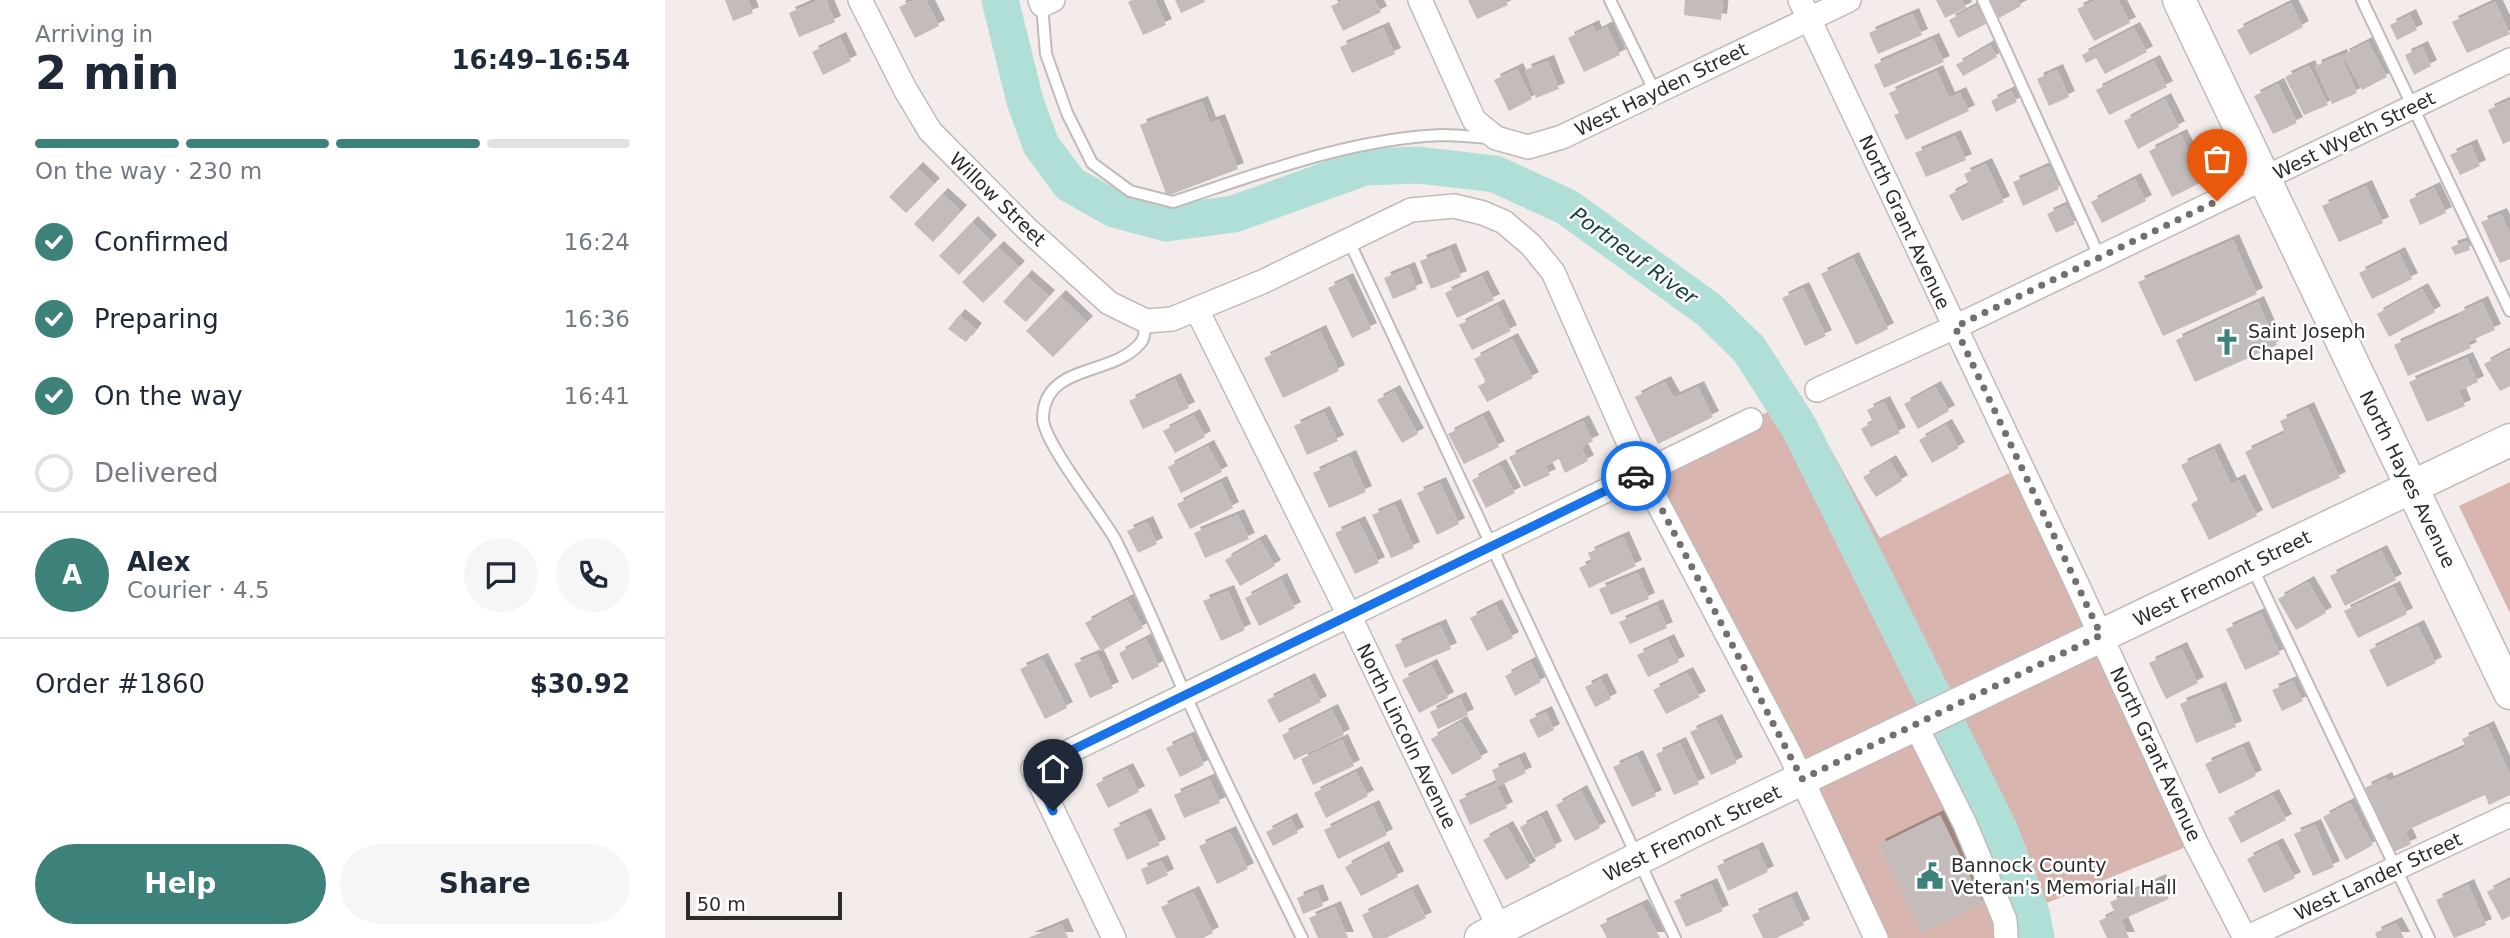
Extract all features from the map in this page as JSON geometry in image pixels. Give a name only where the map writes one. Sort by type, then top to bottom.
[{"type":"street","name":"Willow Street","points":[[860,0],[905,89],[930,131],[1026,228],[1109,303],[1146,321]]},
{"type":"street","name":"West Hayden Street","points":[[1420,0],[1474,120],[1496,138],[1528,147],[1562,137],[1655,92],[1804,9],[1849,0]]},
{"type":"street","name":"North Hayes Avenue","points":[[2179,0],[2510,693]]},
{"type":"street","name":"North Grant Avenue","points":[[1804,9],[2101,635],[2196,843],[2245,938]]},
{"type":"street","name":"West Wyeth Street","points":[[1817,390],[1955,327],[2510,60]]},
{"type":"street","points":[[1146,321],[1172,319],[1197,310],[1349,241],[1411,209],[1454,206],[1483,213],[1504,222],[1531,244],[1553,272],[1643,473],[1802,779],[1876,938]]},
{"type":"street","name":"North Lincoln Avenue","points":[[1197,310],[1349,615],[1495,935]]},
{"type":"street","points":[[1114,938],[1033,769],[1751,420]]},
{"type":"street","name":"West Fremont Street","points":[[1495,935],[1637,859],[2510,440]]},
{"type":"street","points":[[1915,724],[1965,824],[2005,920],[2005,938]]},
{"type":"street","name":"West Lander Street","points":[[2245,938],[2510,815]]},
{"type":"lane","points":[[1610,0],[1655,92]]},
{"type":"lane","points":[[1983,0],[2099,258]]},
{"type":"lane","points":[[2362,0],[2510,311]]},
{"type":"lane","points":[[1045,2],[1046,54],[1067,113],[1092,163],[1131,191],[1158,200],[1173,202],[1313,156],[1380,142],[1443,135],[1496,138]]},
{"type":"lane","points":[[1349,241],[1675,938]]},
{"type":"lane","points":[[1146,321],[1143,340],[1126,357],[1061,381],[1048,397],[1042,418],[1051,443],[1113,536],[1145,599],[1185,695],[1302,938]]},
{"type":"lane","points":[[2250,564],[2429,938]]},
{"type":"shaded area","points":[[1801,396],[1880,538],[2021,467],[2196,843],[2005,920],[2006,938],[1876,938],[1642,473]]},
{"type":"shaded area","points":[[2510,482],[2510,613],[2459,506]]},
{"type":"building","points":[[725,0],[748,0],[753,13],[733,21]]},
{"type":"building","points":[[819,0],[826,0],[835,22],[799,37],[789,13]]},
{"type":"building","points":[[914,0],[926,0],[939,26],[915,38],[899,7]]},
{"type":"building","points":[[1155,0],[1166,25],[1143,35],[1128,2]]},
{"type":"building","points":[[1175,0],[1204,0],[1205,2],[1181,13]]},
{"type":"building","points":[[1344,0],[1375,0],[1381,12],[1343,31],[1331,6]]},
{"type":"building","points":[[1468,0],[1505,0],[1508,5],[1477,19]]},
{"type":"building","points":[[1685,0],[1723,0],[1721,20],[1684,15]]},
{"type":"building","points":[[1936,0],[1962,0],[1966,8],[1945,18]]},
{"type":"building","points":[[1990,0],[2018,0],[2021,6],[1999,18]]},
{"type":"building","points":[[2096,0],[2118,0],[2130,23],[2094,41],[2077,9]]},
{"type":"building","points":[[2495,2],[2510,34],[2467,53],[2452,22]]},
{"type":"building","points":[[2291,3],[2303,27],[2250,55],[2237,30]]},
{"type":"building","points":[[1976,6],[1986,24],[1958,38],[1949,20]]},
{"type":"building","points":[[1913,14],[1922,35],[1878,54],[1869,33]]},
{"type":"building","points":[[2410,15],[2417,30],[2397,40],[2390,25]]},
{"type":"building","points":[[1593,26],[1596,33],[1607,27],[1620,55],[1584,72],[1568,38]]},
{"type":"building","points":[[1383,28],[1395,54],[1352,73],[1340,47]]},
{"type":"building","points":[[2134,28],[2147,52],[2105,74],[2096,58],[2086,63],[2082,55]]},
{"type":"building","points":[[840,38],[851,61],[823,75],[812,52]]},
{"type":"building","points":[[1933,39],[1944,62],[1884,88],[1874,65]]},
{"type":"building","points":[[2368,42],[2387,77],[2362,90],[2343,55]]},
{"type":"building","points":[[1990,45],[1997,57],[1963,76],[1956,65]]},
{"type":"building","points":[[2422,47],[2431,66],[2414,75],[2405,55]]},
{"type":"building","points":[[2341,55],[2357,93],[2332,104],[2315,66]]},
{"type":"building","points":[[1548,61],[1559,89],[1536,98],[1525,70]]},
{"type":"building","points":[[2154,61],[2167,87],[2109,115],[2096,90]]},
{"type":"building","points":[[2309,66],[2328,105],[2304,115],[2285,77]]},
{"type":"building","points":[[1517,69],[1532,99],[1509,111],[1494,80]]},
{"type":"building","points":[[2057,70],[2069,97],[2049,106],[2037,79]]},
{"type":"building","points":[[1937,71],[1949,98],[1960,93],[1969,111],[1906,140],[1894,115],[1899,113],[1889,93]]},
{"type":"building","points":[[2278,84],[2297,123],[2273,134],[2254,96]]},
{"type":"building","points":[[2011,91],[2017,102],[1996,112],[1991,101]]},
{"type":"building","points":[[2165,99],[2179,127],[2138,149],[2124,121]]},
{"type":"building","points":[[2510,100],[2510,141],[2503,144],[2488,110]]},
{"type":"building","points":[[1202,102],[1210,123],[1219,120],[1238,169],[1167,196],[1140,125]]},
{"type":"building","points":[[2181,135],[2204,181],[2172,197],[2149,151]]},
{"type":"building","points":[[1955,136],[1966,160],[1926,177],[1915,153]]},
{"type":"building","points":[[2471,145],[2480,166],[2460,175],[2450,155]]},
{"type":"building","points":[[1986,164],[2004,202],[1962,221],[1949,195],[1969,185],[1964,174]]},
{"type":"building","points":[[2049,166],[2059,189],[2023,206],[2013,182]]},
{"type":"building","points":[[917,168],[934,184],[906,213],[889,197]]},
{"type":"building","points":[[2135,179],[2146,201],[2102,223],[2091,202]]},
{"type":"building","points":[[2366,186],[2383,223],[2339,242],[2322,206]]},
{"type":"building","points":[[2434,188],[2446,213],[2420,225],[2409,200]]},
{"type":"building","points":[[942,194],[961,211],[933,242],[914,224]]},
{"type":"building","points":[[2066,205],[2075,224],[2056,233],[2047,214]]},
{"type":"building","points":[[2501,214],[2510,234],[2510,259],[2500,263],[2481,222]]},
{"type":"building","points":[[972,222],[991,241],[959,275],[939,256]]},
{"type":"building","points":[[2233,240],[2257,294],[2163,336],[2138,282]]},
{"type":"building","points":[[2467,241],[2470,250],[2455,255],[2451,247]]},
{"type":"building","points":[[998,247],[1019,267],[983,303],[962,282]]},
{"type":"building","points":[[1450,249],[1461,277],[1431,289],[1420,261]]},
{"type":"building","points":[[2399,253],[2412,279],[2372,299],[2359,273]]},
{"type":"building","points":[[1853,258],[1888,329],[1856,345],[1821,274]]},
{"type":"building","points":[[1409,268],[1417,289],[1393,299],[1384,278]]},
{"type":"building","points":[[1026,276],[1049,296],[1026,322],[1003,302]]},
{"type":"building","points":[[1482,276],[1494,300],[1457,318],[1445,293]]},
{"type":"building","points":[[1347,279],[1371,329],[1352,338],[1328,288]]},
{"type":"building","points":[[1803,288],[1826,336],[1805,346],[1782,298]]},
{"type":"building","points":[[2422,289],[2435,312],[2389,337],[2377,314]]},
{"type":"building","points":[[1060,296],[1087,322],[1053,357],[1026,331]]},
{"type":"building","name":"Saint Joseph Chapel","points":[[2258,302],[2277,345],[2195,382],[2176,340]]},
{"type":"building","points":[[2482,302],[2495,330],[2468,342],[2471,348],[2408,376],[2394,345],[2459,316],[2458,313]]},
{"type":"building","points":[[1498,305],[1511,331],[1472,350],[1459,325]]},
{"type":"building","points":[[959,315],[976,329],[966,342],[948,329]]},
{"type":"building","points":[[1320,331],[1339,371],[1283,398],[1264,358]]},
{"type":"building","points":[[1512,339],[1533,378],[1487,402],[1478,386],[1486,382],[1474,359]]},
{"type":"building","points":[[2510,350],[2510,386],[2500,391],[2484,364]]},
{"type":"building","points":[[2467,358],[2478,382],[2459,391],[2465,406],[2427,422],[2409,382]]},
{"type":"building","points":[[1175,379],[1189,408],[1143,429],[1129,401]]},
{"type":"building","points":[[1665,382],[1674,398],[1698,387],[1713,417],[1658,444],[1635,397]]},
{"type":"building","points":[[1935,387],[1949,411],[1918,429],[1904,404]]},
{"type":"building","points":[[1394,391],[1418,434],[1402,443],[1377,400]]},
{"type":"building","points":[[1884,402],[1900,433],[1871,447],[1861,429],[1873,422],[1867,410]]},
{"type":"building","points":[[2308,408],[2340,478],[2272,509],[2245,452],[2285,433],[2280,421]]},
{"type":"building","points":[[1324,412],[1338,441],[1307,455],[1294,426]]},
{"type":"building","points":[[1194,415],[1205,437],[1175,453],[1163,431]]},
{"type":"building","points":[[1483,416],[1499,447],[1464,464],[1448,434]]},
{"type":"building","points":[[1583,421],[1593,441],[1581,447],[1588,461],[1565,473],[1559,459],[1545,466],[1550,475],[1524,487],[1509,457]]},
{"type":"building","points":[[1946,425],[1959,448],[1932,463],[1919,440]]},
{"type":"building","points":[[1208,446],[1222,472],[1181,493],[1168,467]]},
{"type":"building","points":[[2214,449],[2231,484],[2239,480],[2257,516],[2209,540],[2191,504],[2198,500],[2181,465]]},
{"type":"building","points":[[1350,456],[1366,492],[1329,508],[1313,473]]},
{"type":"building","points":[[1890,461],[1902,481],[1876,497],[1863,477]]},
{"type":"building","points":[[1500,465],[1515,493],[1486,508],[1472,480]]},
{"type":"building","points":[[1221,482],[1233,508],[1190,529],[1177,504]]},
{"type":"building","points":[[1440,483],[1459,524],[1437,535],[1417,493]]},
{"type":"building","points":[[1395,505],[1414,548],[1391,558],[1372,515]]},
{"type":"building","points":[[1238,515],[1249,539],[1205,558],[1194,533]]},
{"type":"building","points":[[1147,522],[1157,544],[1138,553],[1127,531]]},
{"type":"building","points":[[1359,522],[1379,563],[1355,574],[1335,533]]},
{"type":"building","points":[[1623,537],[1636,566],[1589,588],[1579,568],[1592,562],[1588,553]]},
{"type":"building","points":[[1260,540],[1275,566],[1240,586],[1225,560]]},
{"type":"building","points":[[2381,551],[2396,580],[2345,606],[2330,576]]},
{"type":"building","points":[[1638,573],[1649,599],[1611,615],[1599,589]]},
{"type":"building","points":[[1281,579],[1295,608],[1259,626],[1245,598]]},
{"type":"building","points":[[2308,582],[2326,613],[2296,630],[2278,599]]},
{"type":"building","points":[[2394,587],[2407,614],[2358,638],[2344,611]]},
{"type":"building","points":[[1228,591],[1245,630],[1221,641],[1203,601]]},
{"type":"building","points":[[1127,600],[1143,628],[1101,651],[1085,623]]},
{"type":"building","points":[[1496,605],[1513,638],[1487,651],[1470,618]]},
{"type":"building","points":[[1657,605],[1667,628],[1630,644],[1619,622]]},
{"type":"building","points":[[2261,613],[2280,654],[2245,670],[2226,629]]},
{"type":"building","points":[[1440,625],[1451,649],[1405,668],[1395,645]]},
{"type":"building","points":[[2418,626],[2436,663],[2387,687],[2369,650]]},
{"type":"building","points":[[1146,639],[1159,666],[1132,680],[1119,653]]},
{"type":"building","points":[[1668,640],[1679,662],[1648,677],[1637,655]]},
{"type":"building","points":[[2181,648],[2198,683],[2166,699],[2149,663]]},
{"type":"building","points":[[1097,654],[1113,688],[1090,698],[1074,664]]},
{"type":"building","points":[[1042,659],[1067,708],[1045,719],[1020,669]]},
{"type":"building","points":[[1531,662],[1541,682],[1515,696],[1505,676]]},
{"type":"building","points":[[1431,665],[1448,698],[1419,713],[1402,680]]},
{"type":"building","points":[[1687,673],[1700,697],[1666,714],[1653,690]]},
{"type":"building","points":[[1309,679],[1321,702],[1279,723],[1267,700]]},
{"type":"building","points":[[1601,679],[1611,699],[1595,707],[1585,687]]},
{"type":"building","points":[[2293,681],[2303,701],[2282,711],[2272,690]]},
{"type":"building","points":[[2220,688],[2236,727],[2196,743],[2180,704]]},
{"type":"building","points":[[1460,698],[1468,715],[1438,729],[1430,712]]},
{"type":"building","points":[[1332,710],[1344,735],[1294,760],[1282,735]]},
{"type":"building","points":[[1546,712],[1554,730],[1538,738],[1529,720]]},
{"type":"building","points":[[1716,720],[1737,763],[1711,775],[1690,732]]},
{"type":"building","points":[[1461,722],[1482,758],[1452,775],[1431,739]]},
{"type":"building","points":[[2488,727],[2510,775],[2510,795],[2489,805],[2485,795],[2405,831],[2411,844],[2394,852],[2365,788],[2386,778],[2388,782],[2466,747],[2462,739]]},
{"type":"building","points":[[1191,736],[1204,765],[1180,777],[1166,748]]},
{"type":"building","points":[[1342,740],[1354,766],[1313,785],[1301,759]]},
{"type":"building","points":[[1680,743],[1699,784],[1674,795],[1656,754]]},
{"type":"building","points":[[2243,747],[2256,776],[2219,794],[2205,764]]},
{"type":"building","points":[[1637,756],[1656,796],[1632,807],[1613,767]]},
{"type":"building","points":[[1519,758],[1526,773],[1497,787],[1507,808],[1470,825],[1459,800],[1497,783],[1492,770]]},
{"type":"building","points":[[1127,769],[1139,792],[1108,808],[1096,784]]},
{"type":"building","points":[[1356,772],[1368,796],[1326,818],[1314,793]]},
{"type":"building","points":[[1210,779],[1220,803],[1184,818],[1174,795]]},
{"type":"building","points":[[1581,791],[1600,828],[1575,841],[1556,805]]},
{"type":"building","points":[[2273,795],[2286,820],[2241,843],[2228,818]]},
{"type":"building","points":[[2350,803],[2373,845],[2346,860],[2323,817]]},
{"type":"building","points":[[1373,806],[1387,835],[1338,859],[1324,830]]},
{"type":"building","points":[[1145,814],[1160,845],[1127,860],[1113,829]]},
{"type":"building","points":[[1940,815],[1983,903],[1922,933],[1879,845]]},
{"type":"building","points":[[1541,816],[1556,847],[1535,858],[1520,827]]},
{"type":"building","points":[[1291,819],[1298,833],[1273,846],[1266,832]]},
{"type":"building","points":[[2315,825],[2334,867],[2313,876],[2294,834]]},
{"type":"building","points":[[1507,827],[1530,867],[1506,880],[1483,840]]},
{"type":"building","points":[[1230,832],[1248,869],[1217,884],[1199,846]]},
{"type":"building","points":[[2277,844],[2295,878],[2264,893],[2247,859]]},
{"type":"building","points":[[1383,847],[1398,877],[1361,896],[1345,867]]},
{"type":"building","points":[[1757,848],[1768,872],[1728,891],[1717,866]]},
{"type":"building","points":[[1162,861],[1168,875],[1147,885],[1141,869]]},
{"type":"building","points":[[2160,880],[2169,899],[2121,920],[2129,938],[2107,938],[2099,921],[2115,913],[2110,902]]},
{"type":"building","points":[[2510,880],[2510,916],[2502,920],[2487,892]]},
{"type":"building","points":[[1711,884],[1723,911],[1686,927],[1674,901]]},
{"type":"building","points":[[2468,885],[2486,925],[2454,938],[2436,900]]},
{"type":"building","points":[[1317,890],[1323,906],[1303,914],[1297,898]]},
{"type":"building","points":[[1412,890],[1426,918],[1386,938],[1373,938],[1362,915]]},
{"type":"building","points":[[1193,892],[1213,933],[1203,938],[1176,938],[1161,907]]},
{"type":"building","points":[[1791,897],[1804,925],[1776,938],[1763,938],[1752,915]]},
{"type":"building","points":[[1642,905],[1660,938],[1607,938],[1600,925]]},
{"type":"building","points":[[1335,907],[1348,938],[1318,938],[1309,918]]},
{"type":"building","points":[[2396,923],[2404,938],[2377,938],[2375,933]]},
{"type":"building","points":[[1062,924],[1068,938],[1028,938]]},
{"type":"waterway","name":"Portneuf River","points":[[1000,0],[1025,101],[1041,145],[1070,184],[1114,209],[1166,223],[1234,214],[1364,167],[1418,165],[1495,174],[1567,207],[1709,310],[1749,349],[1799,427],[2000,831],[2031,913],[2036,938]]},
{"type":"way so far","points":[[1636,476],[1643,473],[1802,779],[2101,635],[1955,327],[2217,201]]},
{"type":"place","name":"Saint Joseph Chapel","points":[[2227,342]]},
{"type":"place","name":"Bannock County Veteran's Memorial Hall","points":[[1930,876]]},
{"type":"route","points":[[1053,811],[1033,769],[1636,476]]}]
